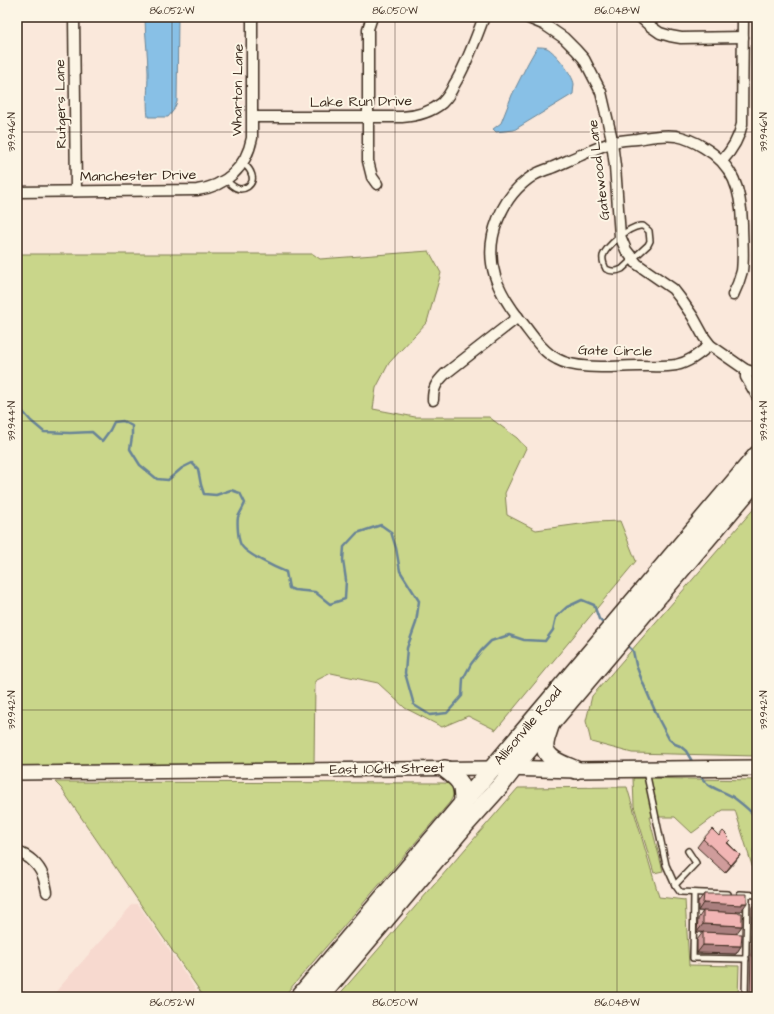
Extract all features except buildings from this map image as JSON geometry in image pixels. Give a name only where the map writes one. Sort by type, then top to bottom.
[{"type":"main road","name":"Allisonville Road","points":[[320,997],[609,656],[632,615],[757,455]]},
{"type":"main road","name":"Allisonville Road","points":[[298,997],[596,645],[632,615],[757,480]]},
{"type":"main road","points":[[551,724],[545,743],[546,750],[553,759],[576,770]]},
{"type":"main road","points":[[445,768],[456,777],[462,785],[463,803]]},
{"type":"main road","name":"East 106th Street","points":[[492,768],[576,770],[647,768],[757,768]]},
{"type":"street","name":"Rutgers Lane","points":[[74,17],[76,191]]},
{"type":"street","name":"Wharton Lane","points":[[226,179],[236,172],[243,163],[251,145],[252,17]]},
{"type":"street","points":[[372,17],[368,29],[368,161],[372,176],[377,184]]},
{"type":"street","name":"Lake Run Drive","points":[[252,117],[415,116],[427,112],[441,104],[448,97],[461,74],[484,17]]},
{"type":"street","name":"Gatewood Lane","points":[[526,17],[545,25],[564,38],[584,59],[601,92],[609,122],[612,142],[620,236],[626,250],[637,264],[673,289],[693,317],[710,345],[746,370],[757,373]]},
{"type":"street","points":[[640,17],[660,33],[670,36],[681,38],[743,38]]},
{"type":"street","points":[[722,161],[730,152],[737,140],[742,124],[743,17]]},
{"type":"street","name":"Gate Circle","points":[[710,345],[695,357],[676,365],[669,366],[578,365],[556,359],[544,349],[518,317],[501,292],[494,275],[491,258],[492,238],[503,207],[518,187],[535,174],[612,142],[659,136],[676,136],[689,140],[712,152],[722,161],[734,179],[740,197],[742,209],[743,258],[742,271],[733,295]]},
{"type":"street","name":"Manchester Drive","points":[[17,192],[197,190],[222,183],[226,179]]},
{"type":"street","points":[[433,400],[434,388],[445,374],[518,317]]},
{"type":"street","points":[[746,370],[746,377],[757,396]]},
{"type":"street","name":"East 106th Street","points":[[17,773],[492,768]]},
{"type":"street","points":[[17,852],[29,858],[37,865],[43,876],[47,892]]},
{"type":"lane","points":[[226,179],[233,187],[238,189],[244,188],[251,184],[253,177],[252,174],[249,168],[243,163]]},
{"type":"lane","name":"Gatewood Lane","points":[[635,226],[643,226],[649,231],[650,241],[648,245],[633,259],[618,271],[610,271],[606,269],[602,259],[620,236],[635,226]]},
{"type":"lane","points":[[647,768],[647,776],[666,866],[680,892],[757,895]]},
{"type":"lane","points":[[675,885],[696,863],[688,851]]},
{"type":"lane","points":[[694,893],[693,958],[746,959]]},
{"type":"lane","points":[[745,997],[747,895]]},
{"type":"lane","points":[[694,915],[701,915]]},
{"type":"lane","points":[[739,916],[746,917]]},
{"type":"lane","points":[[693,936],[701,937]]},
{"type":"lane","points":[[738,938],[746,938]]},
{"type":"shaded area","points":[[133,904],[138,904],[201,997],[51,997]]},
{"type":"green space","points":[[429,251],[441,273],[427,322],[389,363],[376,388],[373,409],[415,417],[489,417],[517,438],[526,448],[505,493],[507,515],[536,530],[595,522],[620,521],[636,561],[496,730],[468,716],[442,727],[405,708],[378,683],[331,673],[315,681],[314,766],[17,769],[17,254],[313,254],[320,259]]},
{"type":"green space","points":[[757,505],[757,756],[632,753],[591,742],[586,721],[592,696]]},
{"type":"green space","points":[[633,778],[757,780],[757,882],[735,810],[723,810],[692,833],[675,817],[649,817],[663,871],[654,873],[634,806]]},
{"type":"green space","points":[[55,782],[444,783],[450,784],[454,788],[454,794],[450,802],[283,997],[204,997],[61,788]]},
{"type":"green space","points":[[627,787],[659,897],[685,900],[689,965],[739,966],[738,997],[337,997],[518,788]]},
{"type":"water","points":[[145,17],[178,17],[177,102],[173,111],[168,117],[148,117],[148,66]]},
{"type":"water","points":[[537,47],[547,48],[563,64],[573,80],[573,94],[514,130],[496,132],[493,129],[501,123],[512,95]]},
{"type":"waterway","points":[[17,405],[31,421],[44,432],[92,432],[102,441],[114,422],[123,421],[132,426],[130,449],[140,465],[157,479],[168,480],[182,468],[192,463],[198,469],[204,494],[216,495],[231,490],[240,493],[245,503],[238,517],[238,536],[244,549],[286,572],[289,588],[294,590],[315,592],[330,604],[345,599],[346,580],[343,560],[344,547],[357,533],[381,525],[391,532],[396,548],[400,571],[419,601],[416,623],[407,648],[405,673],[414,705],[430,715],[447,713],[462,696],[463,679],[471,664],[491,641],[509,635],[524,640],[545,641],[553,630],[556,617],[567,607],[582,600],[594,605],[599,619],[606,626]]},
{"type":"waterway","points":[[626,644],[633,651],[636,665],[643,683],[669,739],[686,751],[693,763]]},
{"type":"waterway","points":[[700,775],[710,786],[733,797],[750,811],[755,818],[757,828]]},
{"type":"waterway","points":[[757,842],[754,851],[757,862]]}]
